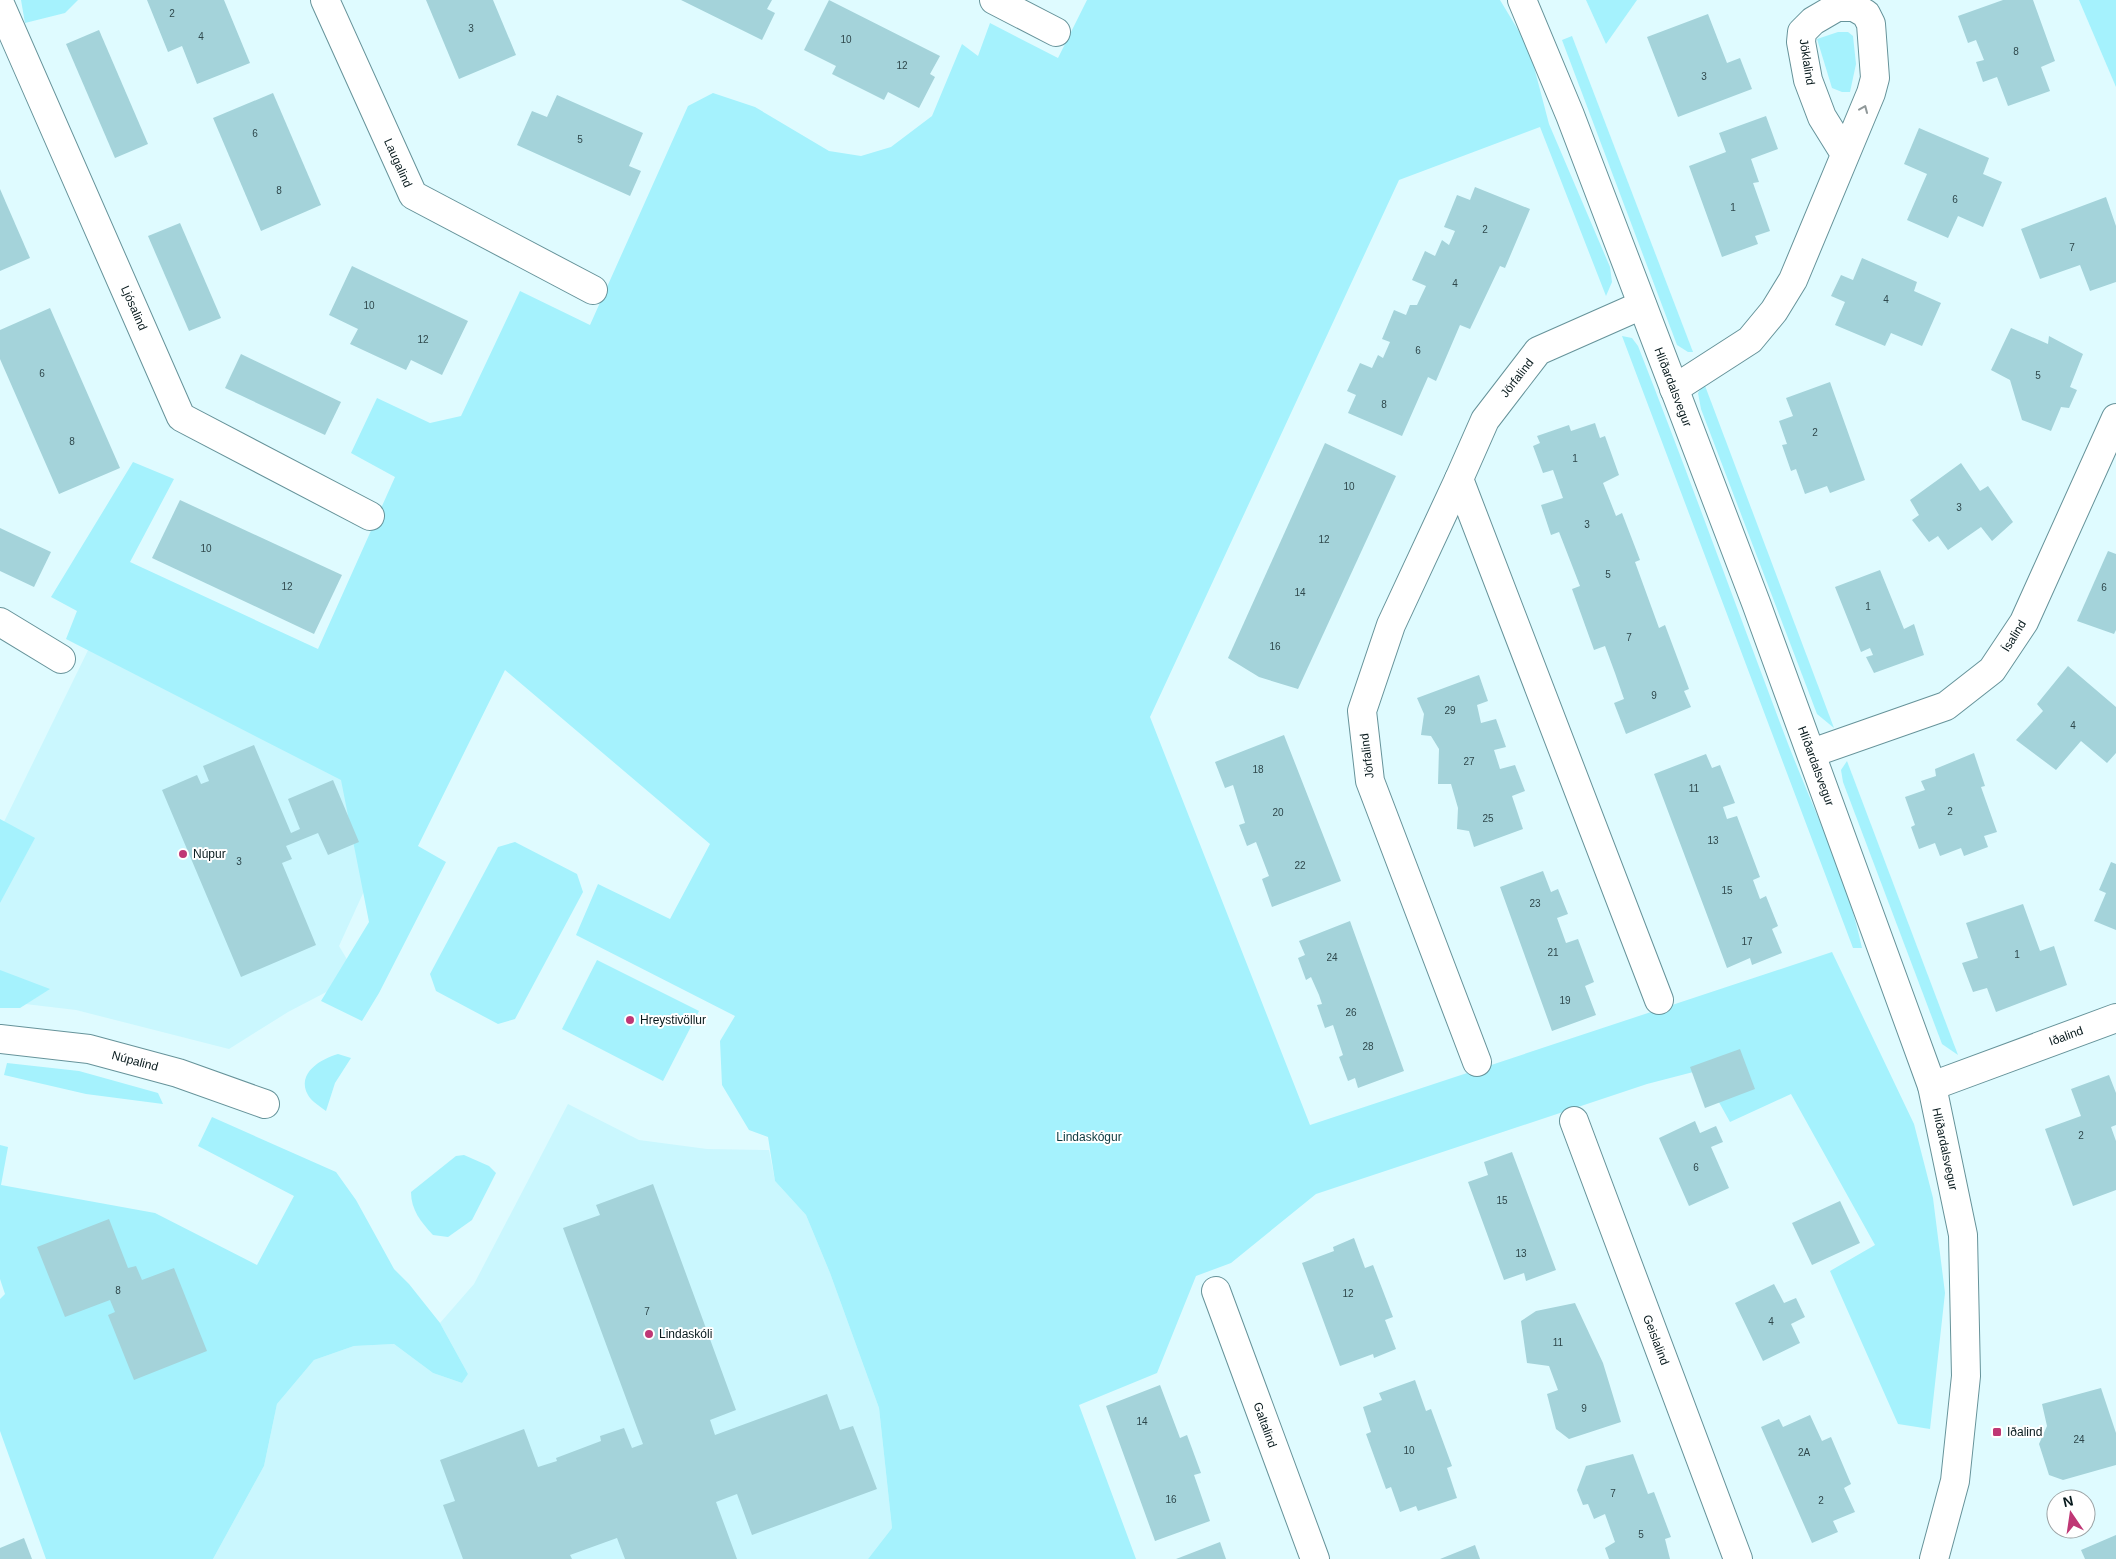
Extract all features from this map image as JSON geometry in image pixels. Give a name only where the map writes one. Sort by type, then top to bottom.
[{"type":"street","name":"Laugalind","points":[[325,0],[413,195],[593,290]]},
{"type":"street","points":[[994,0],[1056,32]]},
{"type":"street","name":"Hlíðardalsvegur","points":[[1522,0],[1570,115],[1812,753],[1932,1086],[1963,1235],[1966,1376],[1955,1481],[1934,1559]]},
{"type":"street","name":"Ljósalind","points":[[0,4],[181,416],[370,516]]},
{"type":"street","name":"Jöklalind","points":[[1674,388],[1750,340],[1774,311],[1793,280],[1871,93],[1875,78],[1872,24],[1866,14],[1854,7],[1837,7],[1813,21],[1802,32],[1801,42],[1808,80],[1822,117],[1845,154]]},
{"type":"street","name":"Jörfalind","points":[[1477,1062],[1370,781],[1362,711],[1391,625],[1485,420],[1538,351],[1642,305]]},
{"type":"street","name":"Ísalind","points":[[1812,753],[1946,706],[1992,670],[2024,622],[2116,418]]},
{"type":"street","points":[[1459,480],[1659,1000]]},
{"type":"street","points":[[0,622],[61,659]]},
{"type":"street","name":"Iðalind","points":[[1932,1086],[2116,1018]]},
{"type":"street","name":"Núpalind","points":[[0,1039],[98,1051],[178,1072],[265,1104]]},
{"type":"street","name":"Geislalind","points":[[1574,1121],[1738,1559]]},
{"type":"street","name":"Galtalind","points":[[1216,1291],[1315,1559]]},
{"type":"shaded area","name":"Núpur","points":[[95,636],[352,772],[370,878],[339,946],[357,976],[288,1012],[229,1049],[76,1010],[0,1001],[0,830]]},
{"type":"shaded area","name":"Lindaskóli","points":[[568,1104],[639,1140],[707,1149],[769,1150],[775,1181],[806,1215],[830,1273],[879,1408],[892,1528],[868,1559],[213,1559],[264,1466],[277,1404],[314,1360],[354,1346],[394,1344],[433,1373],[462,1383],[468,1374],[440,1323],[474,1284]]},
{"type":"green space","points":[[21,0],[78,0],[65,13],[25,23]]},
{"type":"green space","name":"Lindaskógur","points":[[1087,0],[1500,0],[1529,48],[1549,124],[1610,267],[1612,282],[1606,296],[1540,127],[1399,180],[1150,717],[1310,1125],[1832,952],[1914,1124],[1933,1198],[1945,1293],[1930,1429],[1898,1424],[1830,1271],[1875,1245],[1791,1094],[1730,1122],[1701,1070],[1647,1084],[1316,1194],[1231,1263],[1196,1276],[1157,1373],[1079,1405],[1136,1559],[868,1559],[892,1528],[879,1408],[830,1273],[806,1215],[775,1181],[768,1137],[749,1130],[722,1085],[720,1041],[735,1016],[576,935],[598,884],[670,919],[710,844],[505,670],[418,846],[446,862],[379,993],[362,1021],[321,1001],[369,922],[341,780],[66,639],[77,611],[51,597],[133,462],[174,479],[130,562],[318,649],[395,477],[351,453],[377,398],[430,423],[461,416],[520,291],[590,325],[688,106],[713,93],[755,107],[829,151],[861,156],[891,147],[932,116],[962,44],[978,56],[990,23],[1058,58]]},
{"type":"green space","points":[[1586,0],[1637,0],[1606,44]]},
{"type":"green space","points":[[2079,0],[2116,0],[2116,87]]},
{"type":"green space","points":[[1838,32],[1848,32],[1853,36],[1856,64],[1850,92],[1842,92],[1832,88],[1817,39]]},
{"type":"green space","points":[[1572,36],[1693,352],[1688,352],[1677,345],[1562,40]]},
{"type":"green space","points":[[1622,336],[1632,338],[1638,346],[1782,728],[1837,864],[1847,892],[1862,948],[1853,948]]},
{"type":"green space","points":[[1704,383],[1834,728],[1817,714],[1701,409],[1698,393]]},
{"type":"green space","points":[[1847,761],[1958,1055],[1942,1044],[1843,782],[1841,770]]},
{"type":"green space","points":[[0,819],[35,838],[0,903]]},
{"type":"green space","points":[[515,842],[577,874],[583,892],[515,1019],[498,1024],[436,991],[430,974],[498,847]]},
{"type":"green space","name":"Hreystivöllur","points":[[597,960],[699,1011],[663,1081],[562,1029]]},
{"type":"green space","points":[[0,970],[50,989],[20,1008],[0,1008]]},
{"type":"green space","points":[[338,1054],[351,1058],[335,1083],[326,1111],[309,1097],[305,1087],[305,1080],[312,1068],[318,1063]]},
{"type":"green space","points":[[7,1063],[79,1071],[158,1093],[163,1104],[86,1094],[4,1075]]},
{"type":"green space","points":[[212,1117],[336,1172],[356,1200],[394,1269],[409,1284],[440,1323],[468,1374],[462,1383],[433,1373],[394,1344],[354,1346],[314,1360],[277,1404],[264,1466],[213,1559],[46,1559],[0,1431],[0,1299],[5,1294],[0,1279],[0,1145],[8,1147],[1,1185],[155,1213],[257,1265],[294,1196],[198,1146]]},
{"type":"green space","points":[[464,1155],[489,1166],[496,1173],[472,1220],[448,1237],[433,1235],[418,1215],[411,1198],[411,1192],[456,1156]]},
{"type":"building","points":[[147,0],[224,0],[250,63],[197,84],[182,46],[168,52]]},
{"type":"building","points":[[426,0],[493,0],[516,55],[459,79]]},
{"type":"building","points":[[681,0],[772,0],[767,9],[775,13],[762,40]]},
{"type":"building","points":[[829,0],[940,56],[930,74],[935,77],[919,108],[888,92],[884,100],[832,74],[836,66],[804,50]]},
{"type":"building","points":[[2003,0],[2033,0],[2055,61],[2041,67],[2050,91],[2008,106],[1997,77],[1983,82],[1976,62],[1984,60],[1976,40],[1968,43],[1958,16]]},
{"type":"building","points":[[1708,14],[1727,63],[1740,58],[1752,89],[1678,117],[1647,37]]},
{"type":"building","points":[[99,30],[148,144],[115,158],[66,44]]},
{"type":"building","points":[[273,93],[321,205],[261,231],[213,118]]},
{"type":"building","points":[[557,95],[643,133],[629,166],[641,171],[630,196],[517,145],[532,111],[547,117]]},
{"type":"building","points":[[1766,116],[1778,149],[1751,159],[1759,182],[1753,183],[1770,231],[1755,236],[1758,244],[1722,257],[1689,166],[1726,152],[1719,133]]},
{"type":"building","points":[[1919,128],[1989,158],[1983,174],[2002,182],[1983,227],[1958,216],[1948,238],[1907,220],[1927,174],[1904,164]]},
{"type":"building","points":[[1475,187],[1530,209],[1505,268],[1500,266],[1470,329],[1460,325],[1436,381],[1428,377],[1402,436],[1348,413],[1356,395],[1347,391],[1360,363],[1372,368],[1378,355],[1383,358],[1390,342],[1382,339],[1394,310],[1406,315],[1410,305],[1417,305],[1426,286],[1412,280],[1425,251],[1435,256],[1442,240],[1449,245],[1455,231],[1444,227],[1457,195],[1470,200]]},
{"type":"building","points":[[0,189],[30,258],[0,271]]},
{"type":"building","points":[[2106,197],[2116,226],[2116,282],[2090,291],[2080,265],[2040,279],[2021,229]]},
{"type":"building","points":[[180,223],[221,318],[189,331],[148,236]]},
{"type":"building","points":[[1862,258],[1917,282],[1914,291],[1941,303],[1922,346],[1891,333],[1885,346],[1835,325],[1845,302],[1831,296],[1841,275],[1853,280]]},
{"type":"building","points":[[352,266],[468,321],[442,375],[411,360],[406,370],[350,344],[358,329],[329,315]]},
{"type":"building","points":[[50,308],[120,468],[59,494],[0,359],[0,330]]},
{"type":"building","points":[[2011,328],[2048,344],[2049,336],[2083,354],[2070,387],[2077,390],[2069,408],[2061,407],[2051,431],[2022,420],[2010,380],[1991,370]]},
{"type":"building","points":[[241,354],[341,402],[325,435],[225,388]]},
{"type":"building","points":[[1830,382],[1865,480],[1830,493],[1827,486],[1805,494],[1796,469],[1791,471],[1782,445],[1787,444],[1779,421],[1793,416],[1786,398]]},
{"type":"building","points":[[1595,423],[1600,438],[1605,436],[1619,475],[1603,483],[1616,516],[1622,513],[1640,560],[1635,562],[1659,628],[1665,625],[1689,689],[1684,691],[1691,707],[1626,734],[1614,703],[1624,699],[1605,646],[1594,650],[1572,589],[1580,586],[1559,532],[1551,535],[1541,505],[1563,498],[1553,470],[1543,473],[1533,446],[1540,443],[1537,436],[1569,425],[1571,431]]},
{"type":"building","points":[[1325,443],[1396,476],[1298,689],[1259,677],[1228,658]]},
{"type":"building","points":[[1961,463],[1980,491],[1988,486],[2013,522],[1992,541],[1981,527],[1948,550],[1938,536],[1929,542],[1912,520],[1919,515],[1910,500]]},
{"type":"building","points":[[180,500],[342,575],[314,634],[152,558]]},
{"type":"building","points":[[0,528],[51,552],[34,587],[0,571]]},
{"type":"building","points":[[2108,551],[2116,554],[2116,630],[2114,634],[2077,621]]},
{"type":"building","points":[[1880,570],[1904,629],[1914,624],[1924,655],[1874,673],[1866,657],[1873,655],[1870,648],[1861,652],[1835,587]]},
{"type":"building","points":[[2068,666],[2116,707],[2116,753],[2107,763],[2081,741],[2056,770],[2016,740],[2043,711],[2037,704]]},
{"type":"building","points":[[1479,675],[1488,701],[1477,705],[1481,723],[1496,719],[1506,747],[1494,750],[1500,769],[1515,765],[1525,791],[1512,796],[1523,829],[1474,847],[1469,831],[1457,829],[1458,808],[1451,784],[1438,784],[1439,749],[1431,736],[1421,735],[1424,714],[1417,698]]},
{"type":"building","points":[[1284,735],[1341,881],[1272,907],[1262,879],[1269,876],[1256,842],[1247,846],[1239,825],[1245,823],[1233,785],[1225,788],[1215,762]]},
{"type":"building","points":[[254,745],[291,833],[300,829],[288,799],[333,780],[359,842],[328,855],[318,833],[286,846],[292,859],[282,863],[316,945],[241,977],[162,790],[197,775],[201,784],[209,781],[203,766]]},
{"type":"building","points":[[1974,753],[1985,786],[1981,787],[1997,832],[1984,836],[1988,847],[1964,856],[1961,848],[1940,856],[1935,843],[1919,849],[1911,827],[1915,825],[1905,797],[1925,790],[1921,781],[1936,776],[1935,769]]},
{"type":"building","points":[[1706,754],[1712,768],[1720,765],[1735,803],[1723,807],[1727,819],[1737,816],[1760,877],[1753,880],[1760,899],[1766,896],[1778,926],[1772,929],[1782,953],[1752,965],[1750,958],[1727,968],[1654,774]]},
{"type":"building","points":[[2111,862],[2116,864],[2116,930],[2094,921],[2106,893],[2099,890]]},
{"type":"building","points":[[1543,871],[1551,892],[1558,889],[1568,914],[1557,918],[1566,943],[1578,939],[1594,982],[1585,986],[1596,1015],[1552,1031],[1500,887]]},
{"type":"building","points":[[2023,904],[2040,951],[2054,946],[2067,985],[1996,1012],[1987,988],[1973,992],[1962,963],[1978,958],[1966,923]]},
{"type":"building","points":[[1350,921],[1404,1071],[1358,1088],[1355,1078],[1348,1081],[1339,1057],[1343,1055],[1333,1025],[1325,1028],[1317,1005],[1322,1004],[1319,995],[1311,977],[1306,980],[1298,958],[1305,955],[1299,941]]},
{"type":"building","points":[[1740,1049],[1755,1089],[1705,1108],[1690,1067]]},
{"type":"building","points":[[2109,1075],[2116,1093],[2116,1125],[2111,1127],[2116,1141],[2116,1190],[2073,1206],[2045,1129],[2081,1116],[2071,1089]]},
{"type":"building","points":[[1695,1121],[1700,1133],[1716,1126],[1723,1142],[1711,1147],[1729,1188],[1689,1206],[1659,1138]]},
{"type":"building","points":[[1512,1152],[1556,1270],[1526,1281],[1524,1273],[1504,1280],[1468,1182],[1488,1175],[1484,1162]]},
{"type":"building","points":[[653,1184],[736,1410],[710,1420],[715,1435],[827,1394],[840,1430],[853,1426],[877,1489],[752,1535],[737,1494],[716,1502],[737,1559],[625,1559],[617,1538],[570,1555],[572,1559],[463,1559],[443,1505],[455,1501],[440,1460],[524,1429],[538,1467],[557,1461],[556,1458],[601,1441],[600,1436],[624,1428],[632,1448],[643,1444],[563,1228],[600,1215],[596,1205]]},
{"type":"building","points":[[1840,1201],[1860,1243],[1812,1265],[1792,1223]]},
{"type":"building","points":[[109,1219],[128,1268],[136,1266],[142,1280],[174,1268],[207,1351],[134,1380],[108,1315],[115,1312],[110,1300],[65,1317],[37,1247]]},
{"type":"building","points":[[1354,1238],[1365,1268],[1373,1265],[1393,1317],[1385,1320],[1396,1349],[1374,1358],[1373,1354],[1340,1366],[1302,1263],[1334,1251],[1333,1247]]},
{"type":"building","points":[[1774,1284],[1784,1303],[1796,1298],[1805,1317],[1791,1324],[1800,1343],[1763,1361],[1735,1303]]},
{"type":"building","points":[[1575,1303],[1603,1363],[1621,1422],[1569,1439],[1556,1429],[1547,1394],[1558,1390],[1549,1366],[1527,1363],[1521,1321],[1536,1311]]},
{"type":"building","points":[[1415,1380],[1426,1411],[1431,1409],[1452,1466],[1447,1468],[1457,1498],[1418,1511],[1416,1506],[1400,1512],[1391,1487],[1386,1489],[1366,1434],[1371,1432],[1363,1407],[1382,1400],[1379,1393]]},
{"type":"building","points":[[1160,1385],[1180,1438],[1187,1435],[1201,1473],[1194,1475],[1210,1521],[1155,1541],[1106,1406]]},
{"type":"building","points":[[2101,1388],[2116,1433],[2116,1465],[2063,1480],[2049,1475],[2039,1444],[2047,1426],[2042,1404]]},
{"type":"building","points":[[1810,1415],[1822,1441],[1831,1437],[1851,1484],[1844,1488],[1855,1512],[1833,1521],[1838,1532],[1812,1543],[1761,1427],[1779,1419],[1783,1427]]},
{"type":"building","points":[[1633,1454],[1648,1494],[1654,1492],[1671,1537],[1665,1539],[1670,1559],[1609,1559],[1605,1548],[1615,1542],[1605,1514],[1594,1519],[1588,1504],[1583,1505],[1577,1490],[1586,1466]]},
{"type":"building","points":[[2116,1535],[2116,1559],[2085,1559],[2081,1550]]},
{"type":"building","points":[[24,1538],[32,1559],[0,1559],[0,1548]]},
{"type":"building","points":[[1220,1542],[1226,1559],[1176,1559]]},
{"type":"building","points":[[1475,1545],[1480,1559],[1440,1559]]},
{"type":"place","name":"Núpur","points":[[183,854]]},
{"type":"place","name":"Hreystivöllur","points":[[630,1020]]},
{"type":"place","name":"Lindaskóli","points":[[649,1334]]},
{"type":"place","name":"Iðalind","points":[[1997,1432]]}]
